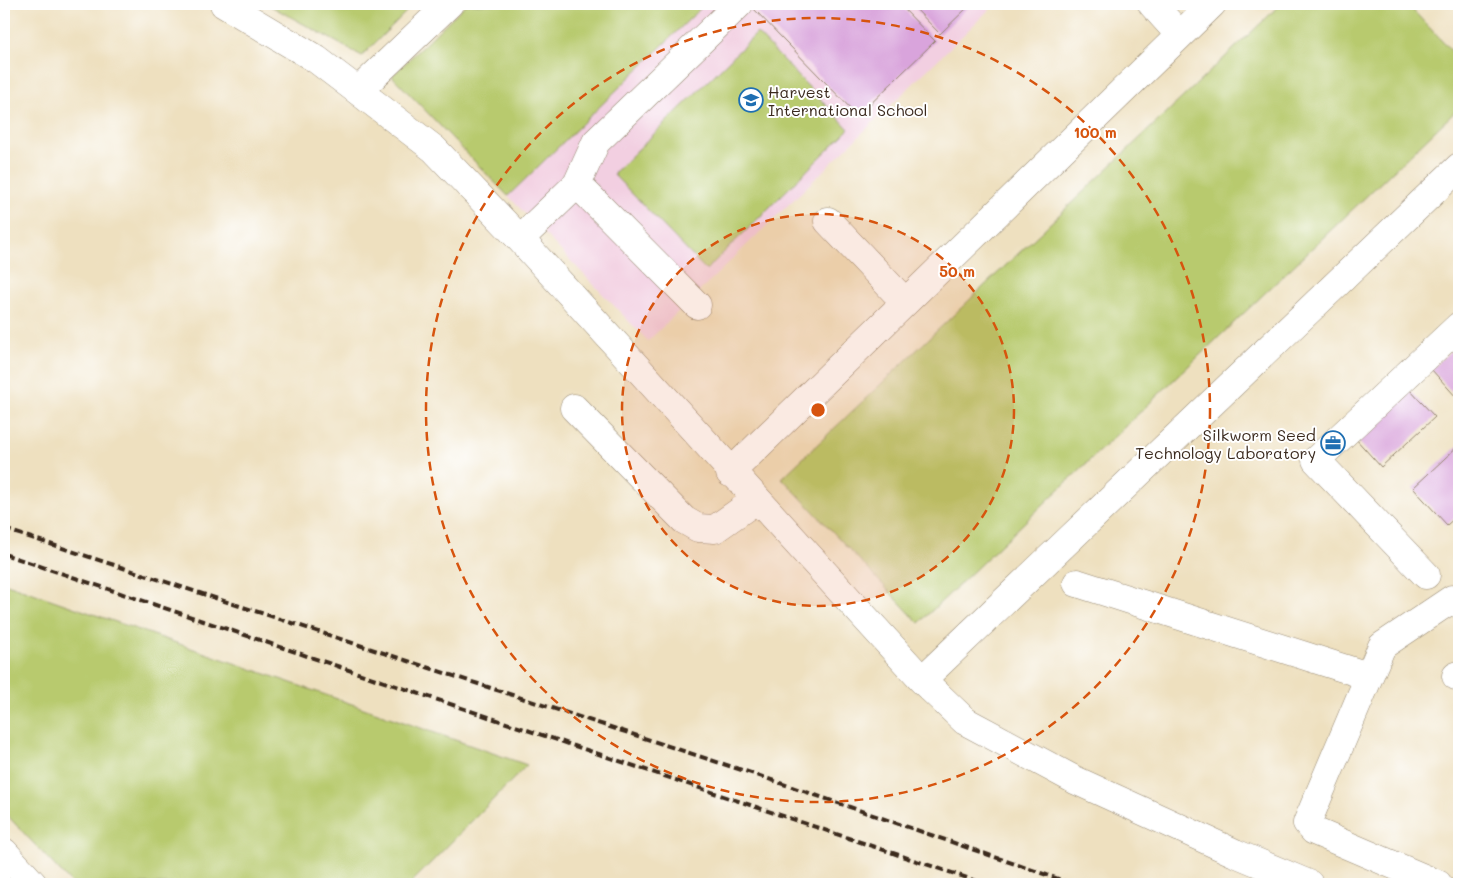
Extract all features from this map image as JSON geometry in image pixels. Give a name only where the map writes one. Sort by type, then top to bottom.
[{"type":"street","points":[[224,4],[316,59],[434,149],[520,240],[922,680],[964,721],[1075,780],[1235,853],[1309,884]]},
{"type":"street","points":[[358,92],[449,4]]},
{"type":"street","points":[[520,240],[577,184],[596,142],[739,4]]},
{"type":"street","points":[[1152,4],[1180,35]]},
{"type":"street","points":[[730,472],[1212,4]]},
{"type":"street","points":[[922,680],[1459,167]]},
{"type":"street","points":[[577,184],[697,304]]},
{"type":"street","points":[[828,222],[905,302]]},
{"type":"street","points":[[1426,575],[1316,460],[1459,326]]},
{"type":"street","points":[[574,408],[684,520],[698,528],[715,528],[756,500]]},
{"type":"street","points":[[1077,583],[1368,676]]},
{"type":"street","points":[[1438,884],[1314,832],[1307,823],[1382,646],[1457,599]]},
{"type":"street","points":[[4,852],[33,884]]},
{"type":"shaded area","name":"Harvest International School","points":[[705,4],[995,4],[648,341],[508,196]]},
{"type":"green space","points":[[267,4],[414,4],[362,56]]},
{"type":"green space","points":[[466,4],[705,4],[508,196],[392,76]]},
{"type":"green space","points":[[1281,4],[1407,4],[1459,59],[1459,108],[919,623],[782,478]]},
{"type":"green space","points":[[757,33],[849,129],[706,270],[613,174]]},
{"type":"green space","points":[[4,583],[527,765],[410,884],[72,884],[4,812]]},
{"type":"building","points":[[899,4],[935,41],[858,116],[750,5]]},
{"type":"building","points":[[911,4],[971,4],[940,34]]},
{"type":"building","points":[[1459,343],[1459,395],[1457,398],[1431,369]]},
{"type":"building","points":[[1409,389],[1435,417],[1381,467],[1355,438]]},
{"type":"building","points":[[1459,445],[1459,514],[1447,525],[1413,488]]},
{"type":"railway","points":[[4,529],[757,775],[1073,884]]},
{"type":"railway","points":[[4,554],[985,884]]},
{"type":"place","name":"Harvest International School","points":[[751,100]]},
{"type":"place","name":"Silkworm Seed Technology Laboratory","points":[[1333,443]]}]
